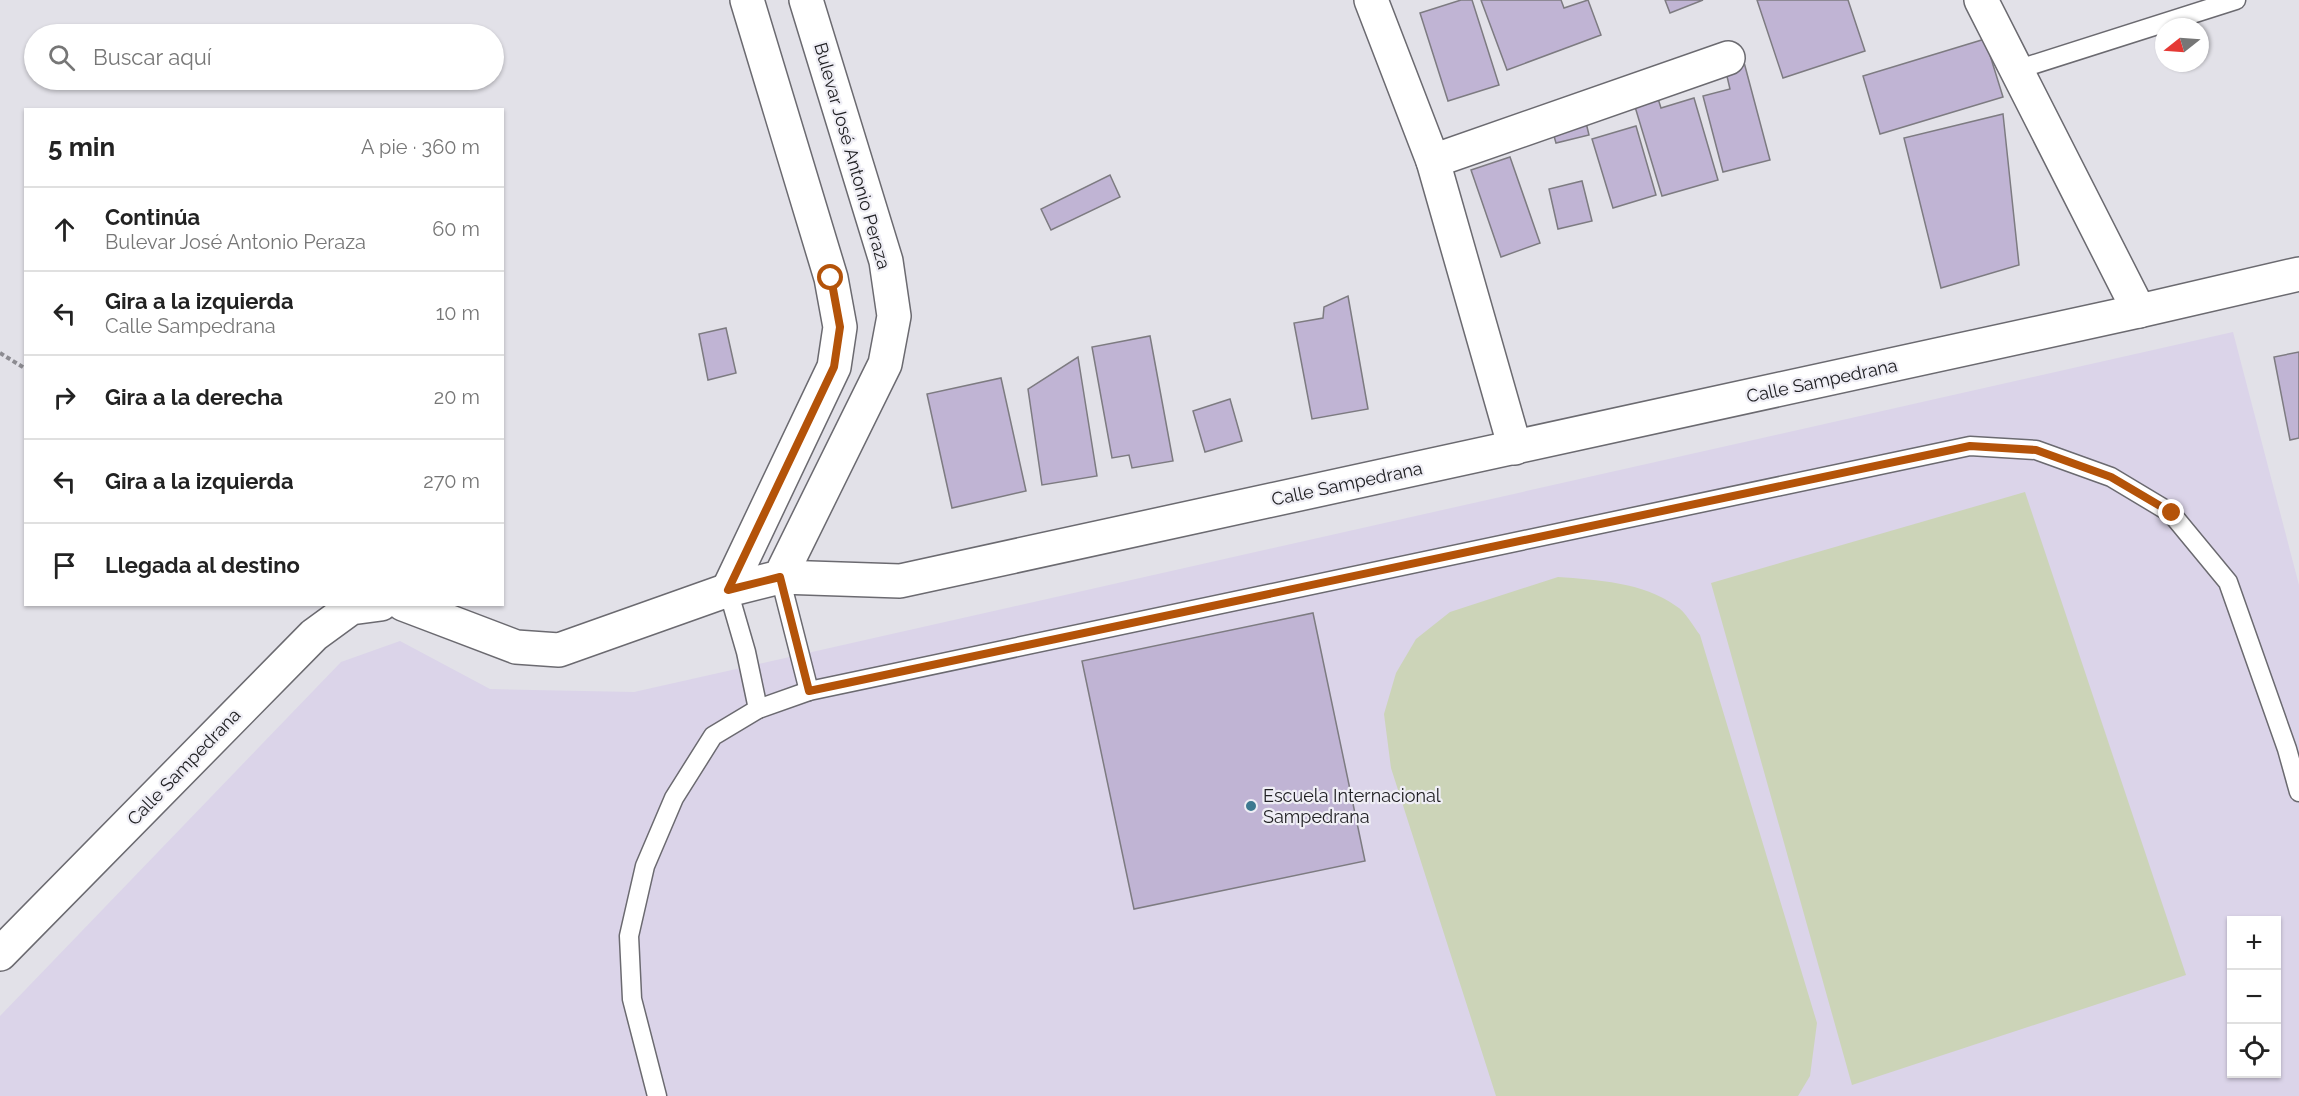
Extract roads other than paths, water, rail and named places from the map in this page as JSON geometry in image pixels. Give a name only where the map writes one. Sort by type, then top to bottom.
[{"type":"street","points":[[728,590],[834,367],[840,327],[831,278],[747,0]]},
{"type":"street","name":"Bulevar José Antonio Peraza","points":[[780,577],[885,364],[894,316],[886,261],[806,0]]},
{"type":"street","points":[[1371,0],[1433,161],[1515,448]]},
{"type":"street","points":[[1981,0],[2139,311]]},
{"type":"street","points":[[1433,161],[1728,58]]},
{"type":"street","name":"Calle Sampedrana","points":[[408,606],[516,647],[559,650],[728,590],[780,577],[900,581],[1515,448],[2299,274]]},
{"type":"street","name":"Calle Sampedrana","points":[[0,954],[314,635],[351,608],[366,606]]},
{"type":"lane","points":[[2016,70],[2236,0]]},
{"type":"lane","points":[[657,1096],[632,999],[629,936],[645,866],[674,798],[713,736],[758,710],[809,691],[1970,446],[2036,450],[2111,477],[2172,513],[2228,582],[2287,749],[2299,792]]},
{"type":"lane","points":[[780,577],[809,691]]},
{"type":"lane","points":[[728,590],[746,652],[758,710]]},
{"type":"place","name":"Escuela Internacional Sampedrana","points":[[1251,806]]}]
